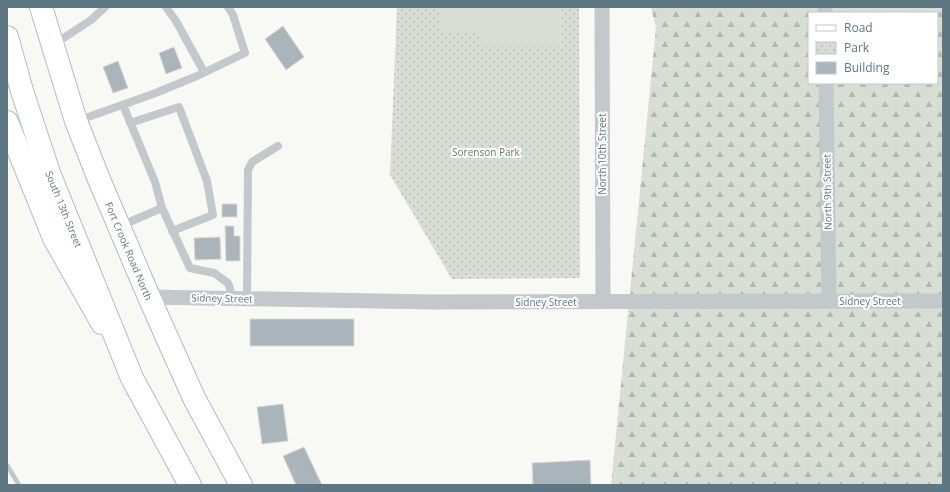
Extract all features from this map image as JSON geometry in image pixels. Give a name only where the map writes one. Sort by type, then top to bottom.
[{"type":"main road","name":"Fort Crook Road North","points":[[41,7],[76,121],[98,177],[194,398],[241,485]]},
{"type":"main road","name":"South 13th Street","points":[[7,37],[22,91],[49,173],[132,378]]},
{"type":"main road","points":[[7,122],[54,238],[190,485]]},
{"type":"street","name":"North 10th Street","points":[[602,7],[603,302]]},
{"type":"street","name":"North 9th Street","points":[[826,84],[829,301]]},
{"type":"street","name":"Sidney Street","points":[[149,297],[433,302],[943,301]]},
{"type":"lane","points":[[53,45],[90,20],[105,7]]},
{"type":"lane","points":[[166,7],[176,21],[204,72]]},
{"type":"lane","points":[[76,121],[153,94],[246,53],[233,15],[228,7]]},
{"type":"lane","points":[[123,105],[155,182],[162,208],[190,268],[214,274],[228,283],[240,298]]},
{"type":"lane","points":[[130,123],[179,107],[207,181],[213,215],[172,231]]},
{"type":"lane","points":[[240,298],[248,170],[252,162],[278,146]]},
{"type":"lane","points":[[119,227],[162,208]]},
{"type":"green space","name":"Sorenson Park","points":[[397,7],[579,7],[580,278],[452,279],[390,175]]},
{"type":"green space","points":[[440,7],[562,7],[562,46],[480,46],[480,33],[440,33]]},
{"type":"green space","points":[[651,7],[943,7],[943,485],[611,485],[656,28]]},
{"type":"building","points":[[283,26],[304,57],[286,70],[265,39]]},
{"type":"building","points":[[174,47],[182,68],[166,74],[159,53]]},
{"type":"building","points":[[118,61],[128,88],[113,93],[103,67]]},
{"type":"building","points":[[222,204],[237,204],[237,217],[222,217]]},
{"type":"building","points":[[225,226],[234,226],[234,236],[240,236],[240,261],[226,261]]},
{"type":"building","points":[[220,237],[221,259],[195,260],[194,238]]},
{"type":"building","points":[[250,319],[354,319],[354,346],[250,346]]},
{"type":"building","points":[[283,404],[288,441],[262,444],[257,407]]},
{"type":"building","points":[[304,447],[322,485],[296,485],[283,456]]},
{"type":"building","points":[[590,460],[591,485],[533,485],[532,463]]},
{"type":"waterway","points":[[7,465],[19,485]]}]
